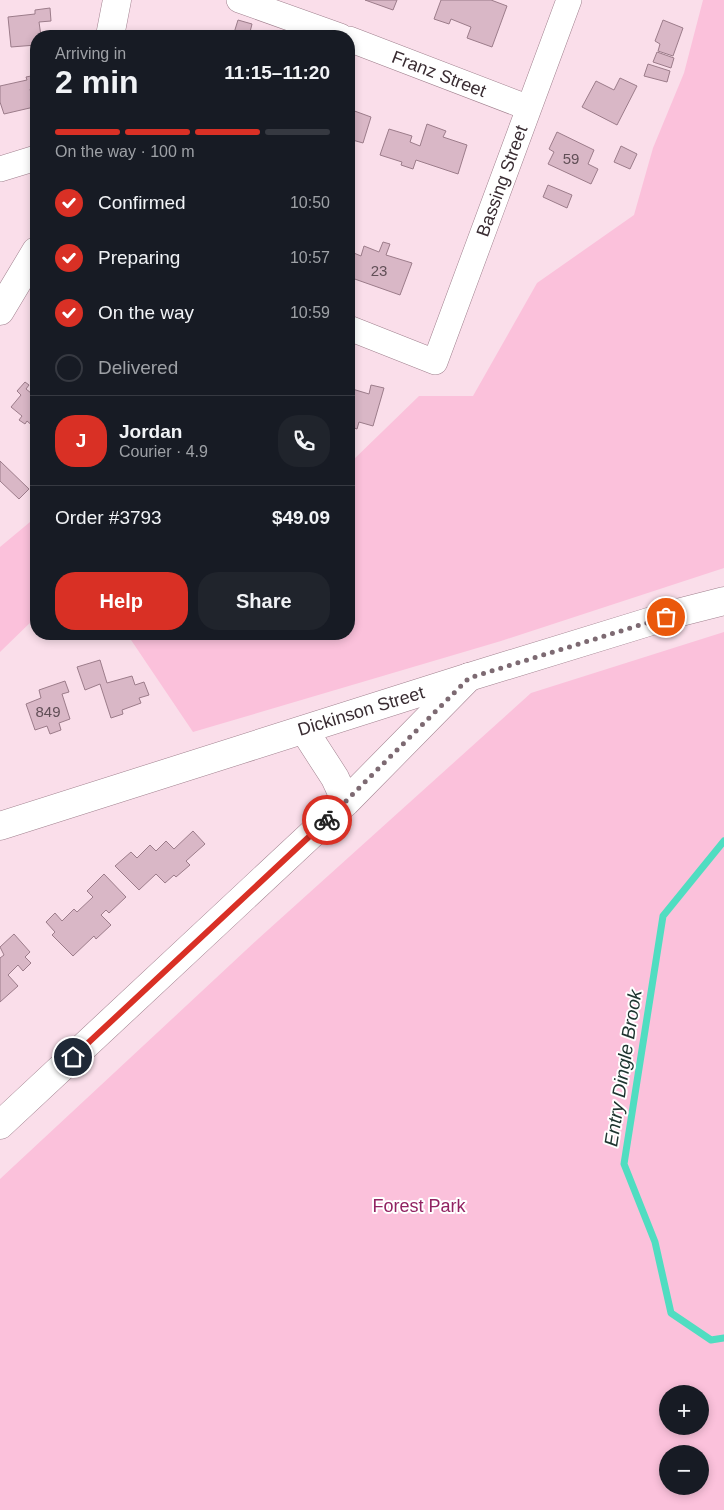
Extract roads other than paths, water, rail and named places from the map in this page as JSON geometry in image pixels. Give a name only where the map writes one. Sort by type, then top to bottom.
[{"type":"main road","points":[[111,30],[117,0]]},
{"type":"main road","points":[[0,311],[30,261]]},
{"type":"main road","name":"Dickinson Street","points":[[0,826],[681,612],[724,601]]},
{"type":"main road","points":[[0,1125],[346,802],[469,678]]},
{"type":"main road","points":[[304,730],[335,778],[346,802]]},
{"type":"street","points":[[239,0],[323,30]]},
{"type":"street","name":"Bassing Street","points":[[355,330],[436,362],[569,0]]},
{"type":"street","name":"Franz Street","points":[[355,41],[529,108]]},
{"type":"street","points":[[0,168],[30,160]]},
{"type":"waterway","name":"Entry Dingle Brook","points":[[724,841],[663,916],[624,1164],[655,1242],[671,1313],[711,1340],[724,1338]]},
{"type":"park label","name":"Forest Park","points":[[419,1206]]}]
